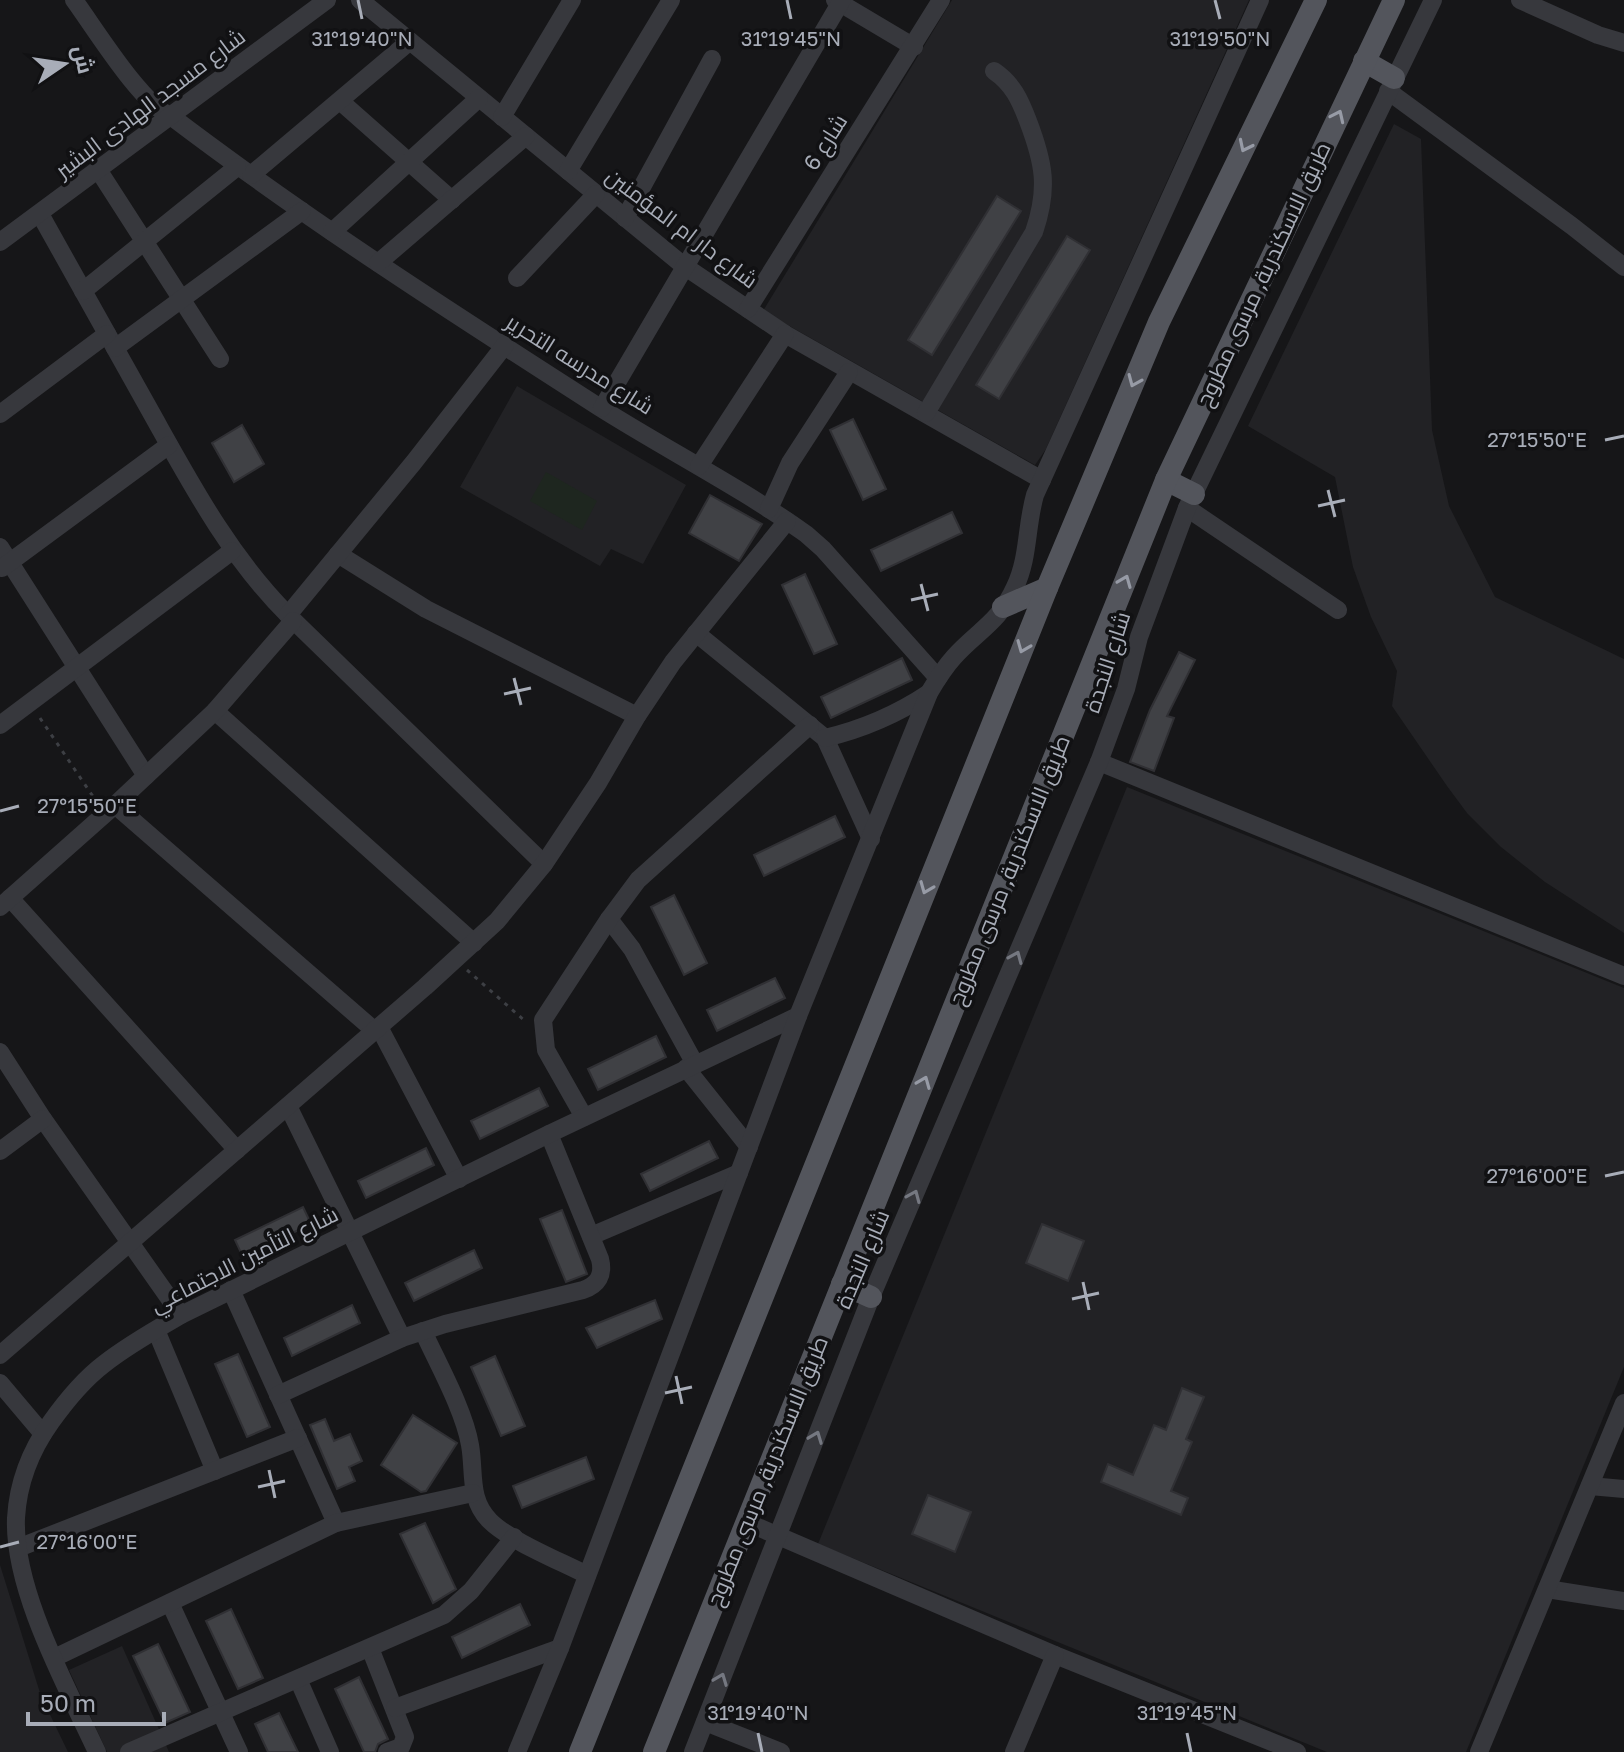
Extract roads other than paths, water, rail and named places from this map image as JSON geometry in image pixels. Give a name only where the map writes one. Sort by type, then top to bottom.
[{"type":"main road","points":[[580,1752],[1047,588],[1159,322],[1316,0]]},
{"type":"main road","name":"طريق الاسكندرية, مرسى مطروح","points":[[654,1752],[1166,480],[1394,0]]},
{"type":"main road","points":[[1364,61],[1391,85]]},
{"type":"main road","points":[[1166,480],[1191,501]]},
{"type":"main road","points":[[1003,607],[1047,588]]},
{"type":"main road","points":[[842,1284],[871,1297]]},
{"type":"street","name":"شارع مدرسه التحرير","points":[[74,0],[162,112],[378,263],[602,408],[769,509],[823,549],[933,686]]},
{"type":"street","name":"شارع مسجد الهادى البشير","points":[[0,242],[327,0]]},
{"type":"street","name":"شارع دار ام المؤمنين","points":[[360,0],[684,266],[785,334],[1042,480]]},
{"type":"street","points":[[502,117],[572,0]]},
{"type":"street","points":[[568,171],[671,0]]},
{"type":"street","name":"شارع 6","points":[[748,309],[941,0]]},
{"type":"street","points":[[517,1752],[560,1648],[798,1016],[933,686],[954,656],[993,622],[1023,568],[1030,510],[1042,480],[1260,0]]},
{"type":"street","name":"شارع النجدة","points":[[693,1752],[871,1297],[1099,762],[1126,689],[1139,637],[1191,501],[1433,0]]},
{"type":"street","points":[[1520,0],[1598,35],[1624,43]]},
{"type":"street","points":[[602,408],[839,1],[914,47]]},
{"type":"street","points":[[83,291],[145,241],[340,101],[410,41]]},
{"type":"street","points":[[625,218],[712,59]]},
{"type":"street","points":[[926,413],[1034,232],[1041,213],[1044,193],[1041,154],[1019,96],[1004,77],[994,71]]},
{"type":"street","points":[[1391,85],[1624,267]]},
{"type":"street","points":[[332,232],[479,98]]},
{"type":"street","points":[[340,101],[452,200]]},
{"type":"street","points":[[378,263],[526,136]]},
{"type":"street","points":[[99,171],[220,359]]},
{"type":"street","points":[[517,278],[596,194]]},
{"type":"street","points":[[0,414],[111,341],[182,299],[302,211]]},
{"type":"street","points":[[40,214],[169,445],[232,551],[250,575],[290,618],[544,864]]},
{"type":"street","points":[[699,466],[785,334]]},
{"type":"street","points":[[237,1150],[5,902],[110,810],[215,711],[505,345]]},
{"type":"street","points":[[769,509],[797,451],[849,372]]},
{"type":"street","points":[[146,776],[3,559],[169,445]]},
{"type":"street","points":[[1191,501],[1338,610]]},
{"type":"street","points":[[0,1355],[377,1029],[497,921],[544,864],[598,783],[637,716],[696,633],[787,521]]},
{"type":"street","points":[[0,725],[232,551]]},
{"type":"street","points":[[338,554],[426,609],[637,716]]},
{"type":"street","points":[[696,633],[825,738],[871,839]]},
{"type":"street","points":[[825,738],[890,717],[933,686]]},
{"type":"street","points":[[215,711],[474,943]]},
{"type":"street","points":[[584,1117],[553,1064],[543,1036],[543,1020],[623,899],[655,863],[810,725]]},
{"type":"street","points":[[1099,762],[1624,976]]},
{"type":"street","points":[[110,810],[377,1029],[459,1179]]},
{"type":"street","points":[[609,919],[632,949],[690,1066],[749,1147]]},
{"type":"street","name":"شارع التأمين الاجتماعي","points":[[97,1752],[35,1610],[18,1548],[16,1518],[20,1489],[29,1460],[43,1434],[81,1385],[104,1364],[181,1315],[584,1117],[798,1016]]},
{"type":"street","points":[[0,1052],[43,1119],[181,1315]]},
{"type":"street","points":[[288,1106],[402,1338]]},
{"type":"street","points":[[0,1151],[43,1119]]},
{"type":"street","points":[[278,1395],[402,1338],[591,1287],[601,1275],[602,1267],[549,1134]]},
{"type":"street","points":[[591,1236],[739,1173]]},
{"type":"street","points":[[231,1290],[336,1523]]},
{"type":"street","points":[[156,1330],[215,1471]]},
{"type":"street","points":[[423,1331],[467,1434],[472,1459],[473,1493],[488,1519],[514,1537],[587,1575]]},
{"type":"street","points":[[0,1383],[43,1434]]},
{"type":"street","points":[[1479,1752],[1624,1403]]},
{"type":"street","points":[[18,1548],[298,1438]]},
{"type":"street","points":[[1590,1486],[1624,1489]]},
{"type":"street","points":[[54,1658],[336,1523],[473,1493]]},
{"type":"street","points":[[746,1522],[1055,1655],[1297,1752]]},
{"type":"street","points":[[129,1752],[436,1619],[458,1604],[514,1537]]},
{"type":"street","points":[[1547,1589],[1624,1601]]},
{"type":"street","points":[[170,1603],[239,1752]]},
{"type":"street","points":[[370,1648],[405,1737],[401,1747],[387,1752]]},
{"type":"street","points":[[395,1708],[560,1648]]},
{"type":"street","points":[[1014,1752],[1055,1655]]},
{"type":"street","points":[[298,1679],[330,1752]]},
{"type":"street","points":[[705,1722],[781,1752]]}]
